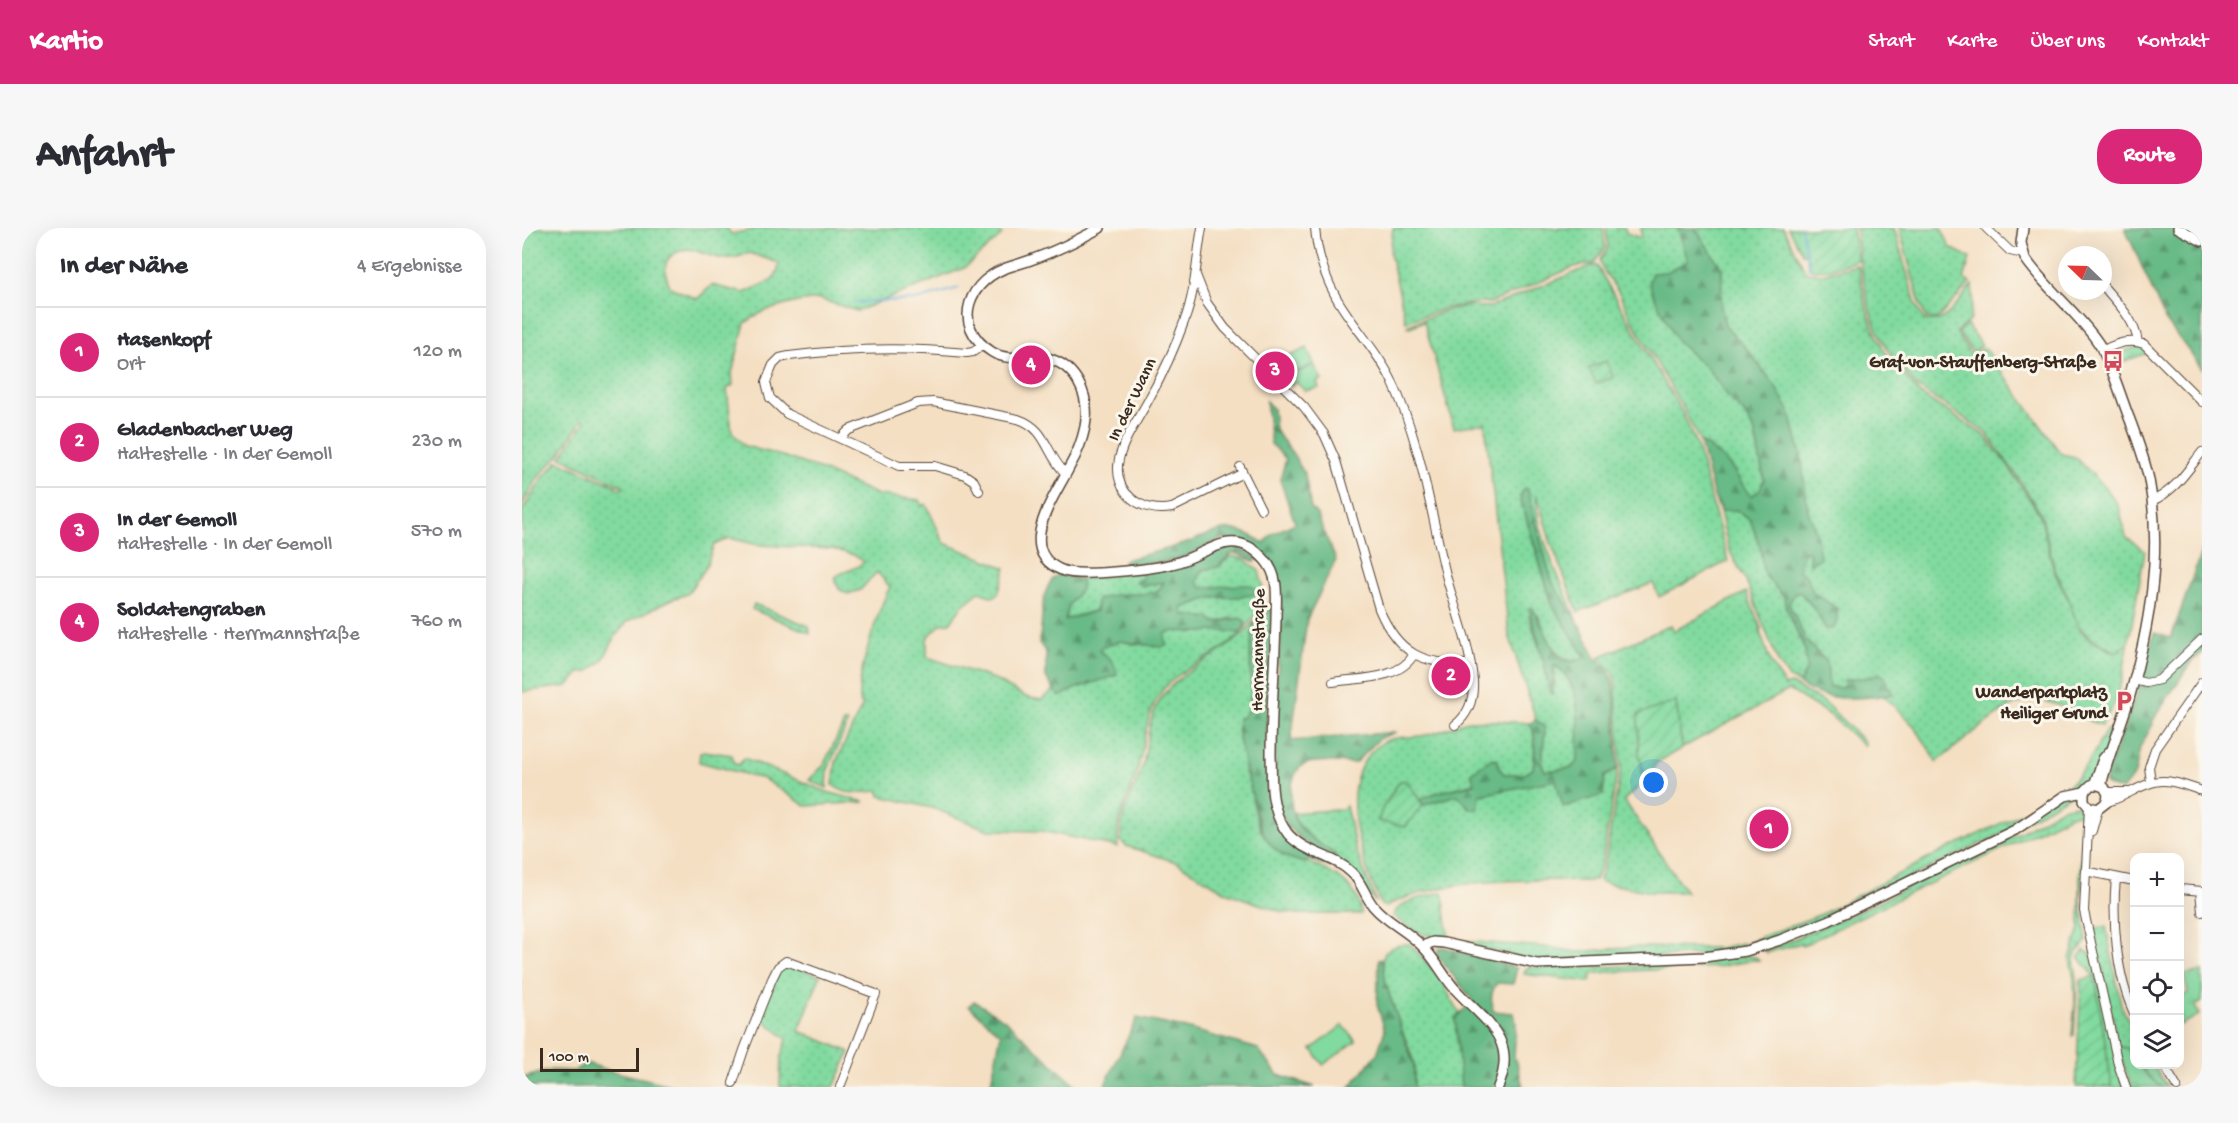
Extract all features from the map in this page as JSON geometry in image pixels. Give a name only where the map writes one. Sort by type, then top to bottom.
[{"type":"street","points":[[979,491],[974,481],[965,475],[935,466],[899,466],[790,416],[775,404],[768,393],[766,382],[770,369],[776,361],[789,356],[858,349],[907,348],[973,352],[983,345],[974,333],[969,313],[972,296],[980,284],[997,271],[1057,251],[1100,228]]},
{"type":"street","name":"In der Wann","points":[[1202,228],[1194,291],[1184,323],[1153,393],[1120,455],[1119,479],[1124,490],[1134,501],[1142,506],[1159,510],[1172,508],[1241,470],[1261,509]]},
{"type":"street","points":[[1315,228],[1323,265],[1336,297],[1385,369],[1404,408],[1424,475],[1446,574],[1465,638],[1473,681],[1472,698],[1466,715],[1455,725]]},
{"type":"street","points":[[1986,228],[2010,251],[2023,254]]},
{"type":"street","points":[[2023,228],[2021,243],[2023,254],[2041,278],[2094,337],[2102,351],[2133,430],[2149,479],[2152,501],[2155,545],[2145,633],[2134,680],[2111,751],[2102,791],[2089,802]]},
{"type":"street","points":[[2178,228],[2202,241]]},
{"type":"street","points":[[1196,275],[1207,303],[1225,328],[1304,407],[1324,434],[1336,461],[1379,609],[1390,631],[1414,654],[1433,662],[1470,664]]},
{"type":"street","points":[[2112,296],[2130,316],[2138,342]]},
{"type":"street","points":[[2102,351],[2114,344],[2138,342],[2150,348],[2202,402]]},
{"type":"street","name":"Herrmannstraße","points":[[983,345],[1003,357],[1038,357],[1065,366],[1077,379],[1086,403],[1086,423],[1078,450],[1048,507],[1039,531],[1040,544],[1045,557],[1062,570],[1086,574],[1165,566],[1185,561],[1221,543],[1229,543],[1247,546],[1269,564],[1273,572],[1276,592],[1271,705],[1272,777],[1277,814],[1293,838],[1308,850],[1352,872],[1374,907],[1423,946],[1455,989],[1498,1033],[1503,1061],[1502,1078],[1498,1087]]},
{"type":"street","points":[[841,438],[849,430],[908,405],[933,402],[1029,423],[1040,432],[1054,460],[1066,474]]},
{"type":"street","points":[[2152,501],[2165,495],[2175,486],[2202,452]]},
{"type":"street","points":[[2134,680],[2146,683],[2159,680],[2202,639]]},
{"type":"street","points":[[1333,682],[1396,671],[1408,663],[1414,654]]},
{"type":"street","points":[[2151,782],[2149,767],[2155,749],[2202,682]]},
{"type":"street","points":[[2126,1087],[2118,1064],[2086,924],[2084,900],[2088,844],[2088,787],[2102,791],[2132,791],[2151,782],[2168,782],[2202,792]]},
{"type":"street","points":[[1423,946],[1433,942],[1443,943],[1537,964],[1704,957],[1746,951],[1828,921],[2015,830],[2065,796],[2089,802]]},
{"type":"street","points":[[2085,871],[2130,880]]},
{"type":"street","points":[[2116,878],[2115,925],[2118,951],[2130,1002]]},
{"type":"street","points":[[2184,889],[2201,891],[2202,912]]},
{"type":"street","points":[[733,1083],[772,979],[778,967],[786,961],[876,994],[840,1087]]},
{"type":"street","points":[[2166,1069],[2177,1087]]},
{"type":"green space","points":[[522,228],[727,228],[731,234],[762,228],[996,228],[1002,235],[964,268],[857,311],[819,299],[764,311],[745,323],[732,373],[733,385],[727,389],[732,432],[745,446],[819,469],[878,495],[919,500],[922,506],[926,504],[944,543],[1006,568],[998,594],[993,597],[979,592],[963,605],[950,623],[941,624],[927,638],[927,657],[991,678],[1026,697],[1041,700],[1054,690],[1059,697],[1074,689],[1117,675],[1100,651],[1101,648],[1120,641],[1138,645],[1172,630],[1195,632],[1221,629],[1241,633],[1225,647],[1177,676],[1161,692],[1155,702],[1147,723],[1138,768],[1118,826],[1118,847],[1041,831],[989,830],[932,808],[880,796],[879,791],[849,792],[833,785],[836,762],[863,704],[860,703],[859,693],[864,662],[874,627],[890,587],[877,572],[860,590],[848,594],[839,589],[834,578],[864,562],[854,555],[832,549],[759,545],[729,538],[714,545],[705,569],[687,594],[672,599],[627,622],[602,661],[588,672],[579,673],[568,686],[522,692],[522,511],[543,478],[558,461],[616,486],[620,490],[624,487],[561,457],[585,422],[582,420],[559,455],[539,476],[522,505]],"holes":[[[689,249],[719,258],[734,258],[750,253],[779,263],[773,280],[744,293],[712,285],[697,299],[670,287],[665,267],[674,254]]]},
{"type":"green space","points":[[1393,228],[1603,228],[1605,247],[1594,263],[1574,267],[1490,303],[1481,302],[1446,308],[1406,322],[1390,253]]},
{"type":"green space","points":[[1606,228],[1625,228],[1626,233],[1641,238],[1641,228],[1678,228],[1689,261],[1667,272],[1652,273],[1677,341],[1707,368],[1744,413],[1755,432],[1764,480],[1759,491],[1751,496],[1733,469],[1714,451],[1700,442],[1619,293],[1602,268],[1600,260],[1608,247]]},
{"type":"green space","points":[[1678,228],[1695,228],[1722,269],[1721,308],[1725,326],[1774,384],[1790,413],[1801,456],[1808,511],[1816,532],[1820,558],[1810,564],[1809,552],[1806,550],[1801,558],[1799,571],[1806,576],[1813,592],[1837,609],[1837,621],[1833,629],[1826,629],[1813,607],[1800,592],[1794,594],[1789,604],[1806,641],[1827,662],[1829,687],[1841,688],[1845,685],[1844,680],[1871,677],[1879,673],[1885,677],[1887,685],[1894,694],[1866,698],[1833,697],[1824,696],[1799,684],[1807,669],[1805,650],[1786,607],[1784,597],[1764,574],[1760,547],[1750,519],[1736,510],[1720,511],[1700,442],[1727,463],[1751,496],[1759,491],[1764,480],[1755,432],[1744,413],[1707,368],[1677,341],[1652,292],[1649,281],[1652,273],[1667,272],[1688,261]]},
{"type":"green space","points":[[1695,228],[1783,228],[1806,272],[1822,274],[1858,265],[1866,306],[1873,328],[1885,352],[1920,394],[1984,435],[2006,463],[2040,515],[2054,571],[2068,599],[2078,628],[2090,640],[2116,653],[2126,644],[2116,652],[2090,638],[2077,624],[2069,599],[2055,570],[2041,514],[1986,433],[1916,386],[1887,349],[1876,328],[1869,307],[1856,228],[1894,228],[1916,304],[1924,320],[1939,320],[1945,316],[1972,285],[1970,320],[1956,332],[1972,356],[1985,348],[2061,454],[2075,457],[2107,489],[2119,507],[2126,537],[2145,551],[2122,679],[2114,704],[2102,725],[2059,705],[2040,701],[2024,702],[2001,712],[1937,762],[1915,727],[1884,696],[1893,694],[1879,673],[1871,677],[1845,680],[1845,685],[1841,688],[1829,687],[1827,662],[1806,641],[1789,604],[1794,594],[1800,592],[1813,607],[1826,629],[1837,609],[1813,592],[1806,576],[1799,571],[1801,558],[1807,549],[1809,552],[1816,532],[1808,511],[1801,456],[1790,413],[1774,384],[1725,326],[1721,308],[1722,269]]},
{"type":"green space","points":[[1788,228],[1801,228],[1807,255],[1803,254]]},
{"type":"green space","points":[[1801,228],[1852,228],[1858,260],[1831,269],[1813,270],[1809,266]]},
{"type":"green space","points":[[1899,228],[1941,228],[1951,248],[1970,258],[1964,279],[1970,283],[1934,320],[1926,318],[1920,303]]},
{"type":"green space","points":[[2125,228],[2202,228],[2202,369],[2165,319]]},
{"type":"green space","points":[[1593,265],[1597,266],[1683,414],[1697,446],[1728,561],[1659,597],[1653,583],[1578,612],[1550,540],[1537,495],[1539,523],[1574,614],[1571,613],[1552,581],[1528,490],[1524,488],[1520,497],[1552,604],[1584,655],[1582,659],[1572,660],[1558,654],[1538,615],[1529,616],[1544,663],[1547,681],[1555,685],[1554,665],[1571,684],[1578,709],[1578,761],[1571,768],[1545,771],[1542,764],[1545,728],[1536,720],[1509,635],[1485,423],[1454,428],[1424,321],[1408,328],[1407,326],[1447,310],[1468,306],[1490,307]]},
{"type":"green space","points":[[1967,325],[1982,346],[1973,352],[1958,332]]},
{"type":"green space","points":[[2142,346],[2150,352],[2117,364],[2113,354]]},
{"type":"green space","points":[[1307,348],[1314,364],[1286,377],[1279,361]]},
{"type":"green space","points":[[1606,361],[1613,377],[1596,384],[1589,368]]},
{"type":"green space","points":[[1314,364],[1322,380],[1317,382],[1319,388],[1305,391],[1296,382],[1289,386],[1284,379]]},
{"type":"green space","points":[[1266,401],[1273,409],[1275,430],[1305,475],[1311,509],[1316,513],[1336,560],[1307,619],[1291,741],[1397,732],[1380,738],[1355,763],[1313,762],[1301,766],[1297,772],[1293,780],[1291,797],[1293,814],[1309,836],[1335,854],[1336,857],[1333,858],[1308,845],[1289,828],[1279,811],[1275,794],[1275,700],[1281,632],[1278,577],[1249,543],[1234,539],[1222,539],[1185,556],[1165,562],[1122,565],[1123,561],[1229,529],[1243,532],[1264,544],[1272,534],[1295,523],[1280,480],[1286,459],[1271,444]]},
{"type":"green space","points":[[1524,488],[1528,489],[1552,581],[1571,613],[1574,614],[1596,658],[1612,678],[1618,768],[1605,776],[1603,795],[1563,807],[1556,780],[1480,795],[1478,809],[1469,807],[1457,795],[1423,805],[1420,800],[1435,793],[1475,784],[1471,773],[1492,758],[1498,760],[1499,768],[1504,774],[1525,774],[1533,769],[1535,739],[1530,723],[1536,720],[1545,728],[1542,764],[1545,771],[1571,768],[1578,761],[1579,723],[1575,696],[1571,684],[1554,665],[1553,694],[1549,690],[1529,609],[1532,607],[1559,657],[1566,661],[1573,661],[1582,659],[1584,655],[1552,604],[1520,497]]},
{"type":"green space","points":[[1730,509],[1750,519],[1760,547],[1764,574],[1784,597],[1786,607],[1805,650],[1807,669],[1799,684],[1788,677],[1778,662],[1746,581],[1729,550],[1720,511]]},
{"type":"green space","points":[[1236,546],[1258,558],[1255,562],[1232,553],[1218,567],[1203,570],[1197,581],[1201,588],[1249,585],[1256,589],[1256,594],[1210,598],[1182,608],[1184,615],[1209,618],[1215,623],[1240,618],[1245,621],[1244,629],[1237,633],[1172,632],[1165,634],[1166,646],[1160,647],[1120,641],[1101,648],[1100,651],[1112,661],[1117,675],[1074,689],[1059,697],[1046,677],[1046,651],[1039,643],[1044,597],[1051,581],[1057,575],[1081,579],[1081,589],[1069,605],[1065,620],[1096,611],[1097,600],[1106,597],[1150,593],[1161,588],[1164,582],[1142,586],[1136,582],[1143,578],[1142,574],[1148,570],[1214,548]]},
{"type":"green space","points":[[2202,550],[2202,653],[2191,662],[2152,722],[2140,747],[2135,774],[2122,790],[2111,787],[2105,783],[2105,778],[2137,693],[2154,633],[2171,638]]},
{"type":"green space","points":[[1231,556],[1244,559],[1259,571],[1263,597],[1260,609],[1251,621],[1244,629],[1245,621],[1231,618],[1215,623],[1209,618],[1183,615],[1182,608],[1210,598],[1241,597],[1249,594],[1224,587],[1200,588],[1197,581],[1203,570],[1218,567]]},
{"type":"green space","points":[[1126,573],[1142,574],[1149,585],[1165,582],[1161,588],[1150,593],[1114,595],[1097,600],[1096,610],[1064,620],[1069,604],[1081,589],[1081,579]]},
{"type":"green space","points":[[1746,592],[1761,628],[1760,632],[1771,663],[1785,686],[1791,684],[1824,702],[1865,742],[1865,745],[1830,715],[1789,690],[1682,748],[1676,702],[1639,754],[1643,771],[1642,781],[1624,800],[1686,892],[1651,892],[1601,882],[1599,880],[1605,862],[1621,769],[1615,678],[1599,657],[1671,625],[1674,631]]},
{"type":"green space","points":[[754,604],[809,626],[810,633],[752,609]]},
{"type":"green space","points":[[1268,604],[1273,606],[1267,704],[1268,792],[1271,806],[1301,849],[1330,863],[1330,867],[1308,859],[1306,863],[1291,859],[1280,853],[1264,835],[1256,813],[1239,735],[1238,718],[1243,717],[1249,709],[1250,652],[1254,621],[1258,616],[1266,615]]},
{"type":"green space","points":[[1254,621],[1250,652],[1249,709],[1237,730],[1243,748],[1244,770],[1261,831],[1283,856],[1305,863],[1306,861],[1342,880],[1355,895],[1361,914],[1298,914],[1279,911],[1228,893],[1176,862],[1126,846],[1121,841],[1124,814],[1144,762],[1155,708],[1169,688],[1232,643]]},
{"type":"green space","points":[[1676,702],[1682,748],[1656,763],[1650,777],[1643,783],[1644,773],[1639,755],[1638,714]]},
{"type":"green space","points":[[1469,721],[1530,723],[1534,739],[1533,769],[1525,774],[1504,774],[1492,759],[1472,773],[1475,783],[1435,793],[1420,800],[1407,781],[1400,781],[1383,807],[1378,821],[1405,827],[1423,805],[1457,795],[1464,799],[1468,808],[1480,795],[1556,780],[1563,806],[1618,768],[1602,862],[1595,880],[1468,884],[1409,896],[1386,907],[1381,905],[1359,843],[1355,820],[1354,798],[1357,777],[1366,758],[1387,740],[1427,735]]},
{"type":"green space","points":[[848,722],[828,769],[827,788],[809,780],[823,766],[844,723]]},
{"type":"green space","points":[[2106,730],[2115,734],[2091,782],[2077,791],[2010,830],[1790,934],[1748,946],[1748,942],[1822,914],[1947,849],[2052,799],[2084,768]]},
{"type":"green space","points":[[704,751],[732,755],[734,763],[739,765],[744,758],[827,792],[865,802],[806,806],[764,779],[699,762],[700,753]]},
{"type":"green space","points":[[1400,781],[1407,781],[1423,805],[1405,827],[1378,821],[1383,807]]},
{"type":"green space","points":[[2074,805],[2083,808],[2087,814],[2081,900],[2087,941],[2076,953],[2074,959],[2077,980],[2074,1035],[2072,1036],[2075,1002],[2070,959],[2080,928],[2080,869],[2084,818],[2080,814],[2070,815],[1802,946],[1801,943],[1767,953],[1764,951],[1847,917],[2014,836],[2062,808]]},
{"type":"green space","points":[[1346,806],[1356,850],[1376,902],[1335,857],[1335,854],[1305,832],[1293,813],[1343,809]]},
{"type":"green space","points":[[1443,892],[1449,940],[1546,947],[1577,952],[1633,947],[1720,948],[1742,943],[1744,945],[1743,950],[1720,954],[1537,961],[1430,936],[1414,931],[1393,916],[1396,910],[1407,902]]},
{"type":"green space","points":[[2106,927],[2121,1005],[2130,1024],[2130,1052],[2127,1048],[2117,1047],[2093,928]]},
{"type":"green space","points":[[1410,944],[1438,975],[1460,1014],[1456,1018],[1461,1087],[1414,1087],[1414,1063],[1388,991],[1383,964],[1387,951]]},
{"type":"green space","points":[[1443,947],[1517,968],[1513,984],[1497,983],[1492,993],[1492,1000],[1493,1011],[1513,1013],[1516,1022],[1514,1058],[1523,1087],[1461,1087],[1455,1018],[1473,1001],[1437,955],[1438,949]]},
{"type":"green space","points":[[2084,950],[2093,955],[2123,1087],[2112,1087],[2095,977],[2079,957]]},
{"type":"green space","points":[[1756,957],[1759,961],[1753,960],[1718,967],[1607,972],[1592,974],[1590,982],[1524,974],[1528,967],[1647,965]]},
{"type":"green space","points":[[1379,959],[1383,960],[1386,985],[1414,1066],[1414,1087],[1350,1087],[1377,1054],[1385,1030],[1377,1005]]},
{"type":"green space","points":[[789,965],[820,976],[799,1031],[850,1052],[834,1087],[780,1087],[781,1057],[787,1039],[760,1017],[779,970]]},
{"type":"green space","points":[[2202,971],[2202,1002],[2195,1006],[2199,1015],[2184,1023],[2184,996],[2188,993],[2184,975]]},
{"type":"green space","points":[[2095,976],[2112,1087],[2076,1087],[2081,980]]},
{"type":"green space","points":[[974,1001],[1005,1020],[1077,1087],[990,1087],[1001,1034],[969,1006]]},
{"type":"green space","points":[[1137,1018],[1189,1029],[1258,1049],[1278,1075],[1315,1087],[1104,1087]]},
{"type":"green space","points":[[1343,1025],[1356,1041],[1323,1065],[1312,1049]]},
{"type":"green space","points":[[2117,1047],[2127,1048],[2130,1052],[2130,1069],[2142,1069],[2162,1087],[2132,1087]]},
{"type":"green space","points":[[586,1063],[678,1087],[522,1087],[522,1078],[551,1070],[574,1071]]},
{"type":"green space","points":[[2143,1069],[2156,1069],[2167,1087],[2155,1082]]},
{"type":"waterway","points":[[1801,228],[1809,269]]},
{"type":"waterway","points":[[854,302],[916,300],[959,288]]},
{"type":"place","name":"Graf-von-Stauffenberg-Straße","points":[[2113,361]]},
{"type":"place","name":"Soldatengraben","points":[[1031,365]]},
{"type":"place","name":"In der Gemoll","points":[[1275,371]]},
{"type":"place","name":"Gladenbacher Weg","points":[[1451,676]]},
{"type":"place","name":"Wanderparkplatz Heiliger Grund","points":[[2124,701]]},
{"type":"place","name":"Hasenkopf","points":[[1769,829]]}]
